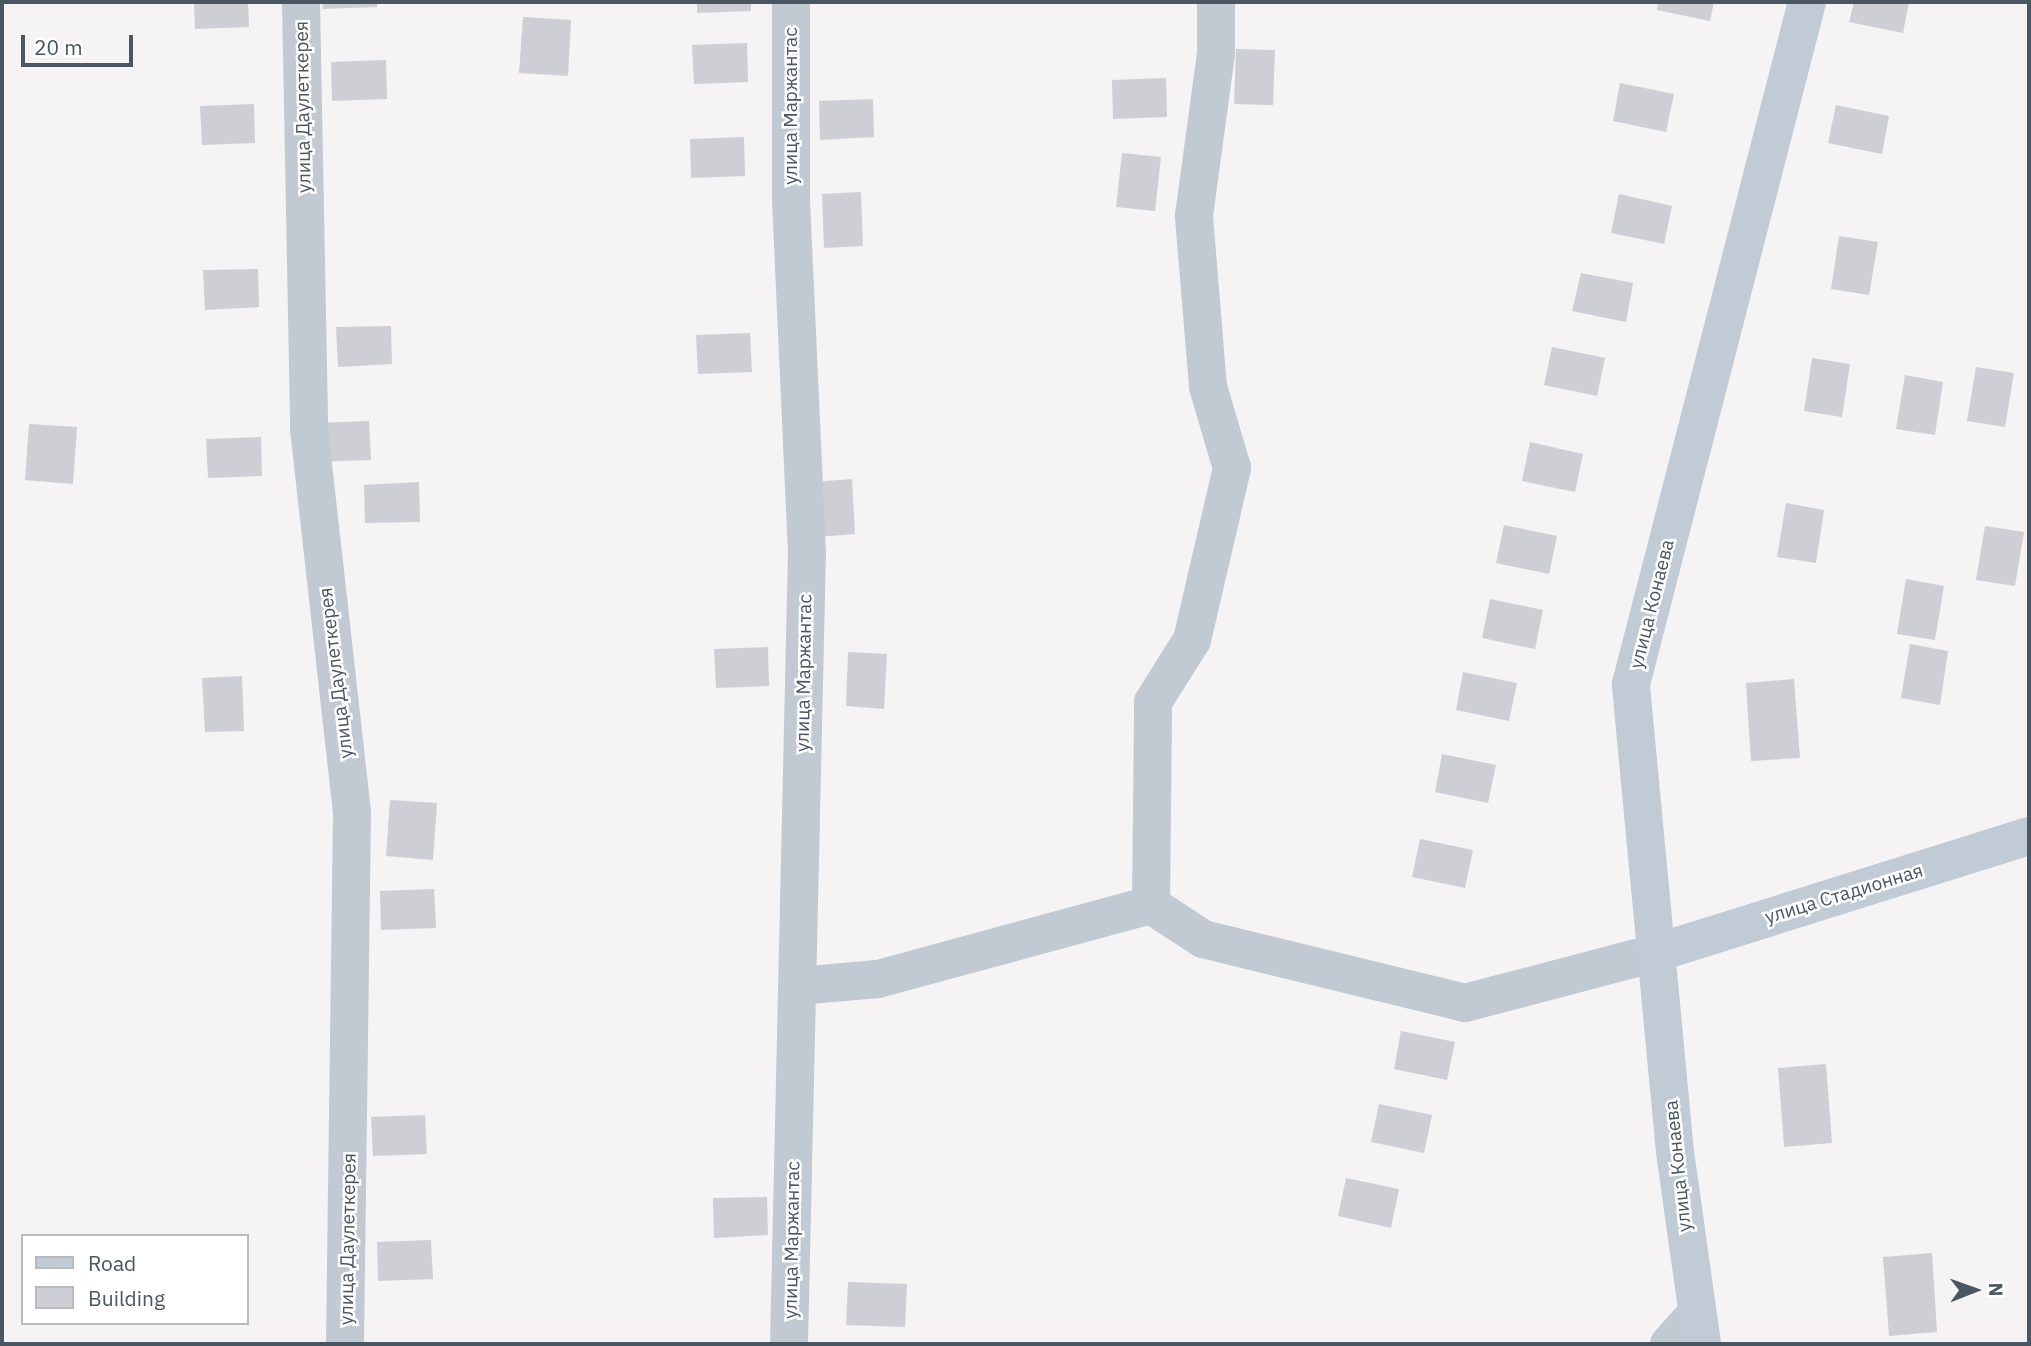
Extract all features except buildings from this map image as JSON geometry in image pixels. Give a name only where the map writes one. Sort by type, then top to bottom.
[{"type":"street","name":"улица Даулеткерея","points":[[301,2],[309,429],[352,813],[345,1344]]},
{"type":"street","name":"улица Маржантас","points":[[789,1344],[807,553],[791,199],[791,2]]},
{"type":"street","points":[[1151,905],[1153,702],[1192,640],[1232,468],[1208,387],[1194,216],[1216,53],[1216,2]]},
{"type":"street","name":"улица Конаева","points":[[1699,1329],[1631,684],[1807,2]]},
{"type":"street","name":"улица Стадионная","points":[[1660,952],[2029,836]]},
{"type":"street","points":[[798,986],[878,979],[1151,905],[1203,939],[1465,1003],[1660,952]]},
{"type":"street","points":[[1669,1344],[1699,1329]]}]
